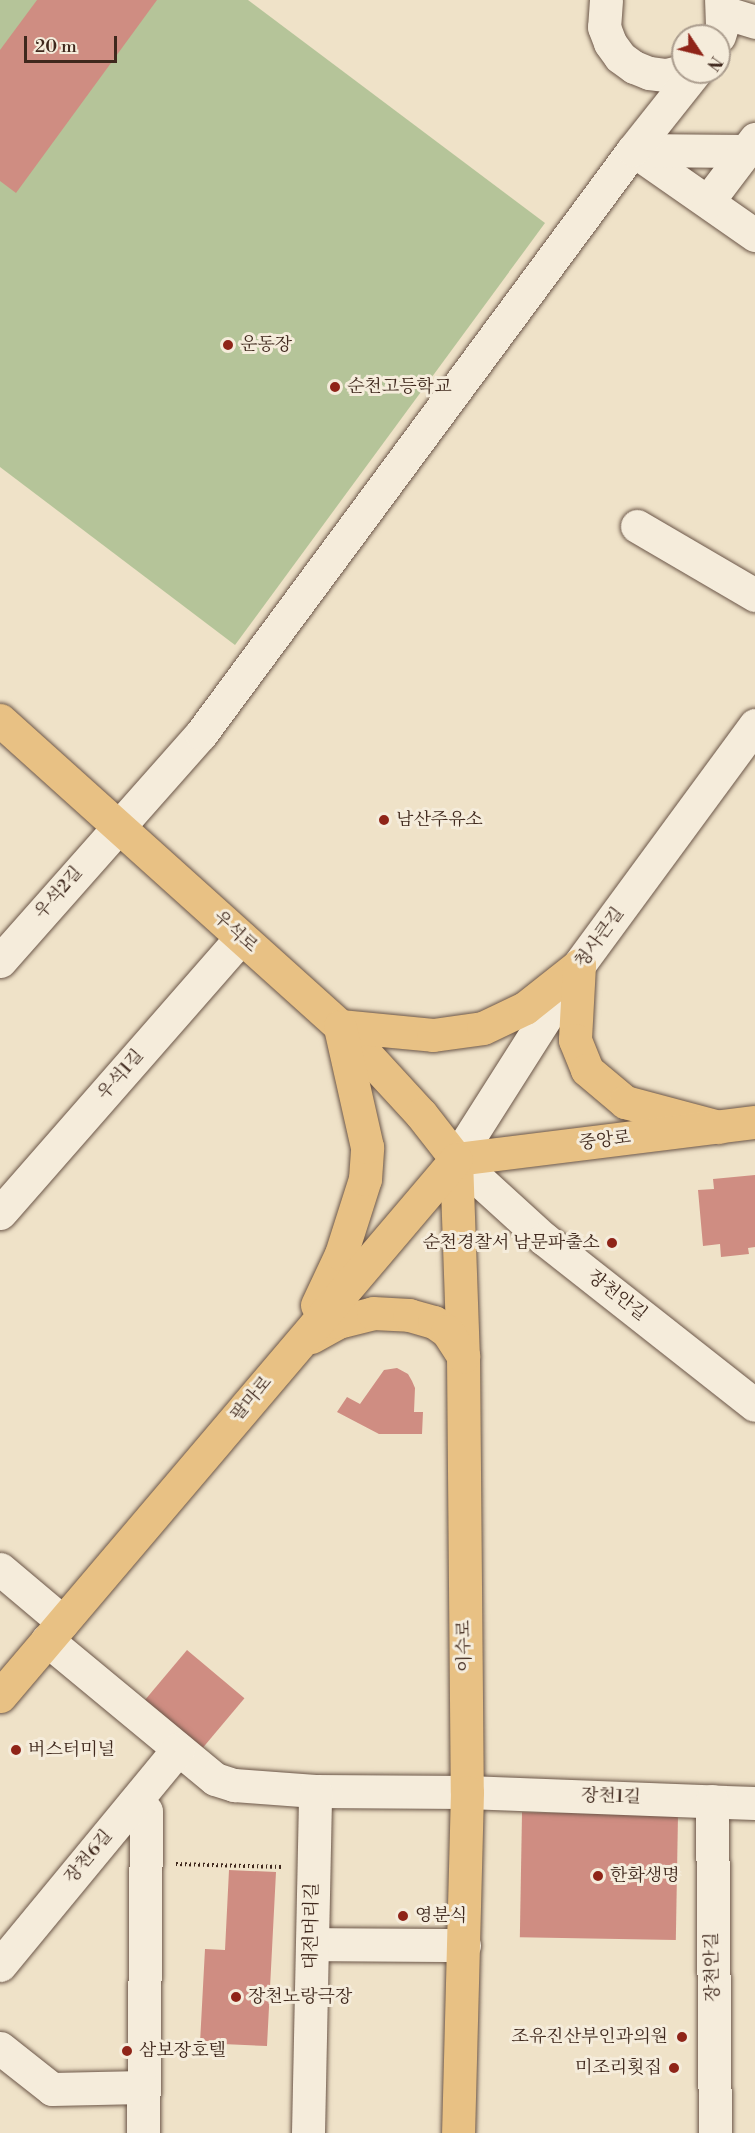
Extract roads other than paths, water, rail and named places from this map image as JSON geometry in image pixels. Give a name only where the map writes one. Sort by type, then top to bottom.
[{"type":"main road","name":"우석로","points":[[0,720],[340,1026],[421,1114],[456,1159]]},
{"type":"main road","points":[[298,1344],[341,1254],[365,1179],[366,1138],[340,1026],[433,1035],[483,1028],[525,1008],[579,965]]},
{"type":"main road","points":[[579,965],[574,1040],[587,1070],[625,1102],[719,1127]]},
{"type":"main road","name":"중앙로","points":[[456,1159],[755,1122]]},
{"type":"main road","name":"팔마로","points":[[0,1696],[456,1159]]},
{"type":"main road","name":"이수로","points":[[456,1159],[463,1356],[467,1792],[458,2133]]},
{"type":"main road","points":[[298,1344],[338,1322],[373,1313],[409,1315],[434,1322],[447,1331],[463,1356]]},
{"type":"street","points":[[606,0],[604,27],[610,43],[620,57],[634,67],[650,73],[671,74]]},
{"type":"street","points":[[721,16],[755,22]]},
{"type":"street","name":"우석2길","points":[[0,960],[201,734],[633,150],[685,84]]},
{"type":"street","points":[[633,150],[750,145]]},
{"type":"street","points":[[708,201],[750,145]]},
{"type":"street","points":[[633,150],[755,235]]},
{"type":"street","points":[[637,526],[755,595]]},
{"type":"street","name":"청사큰길","points":[[456,1159],[579,965],[755,725]]},
{"type":"street","name":"우석1길","points":[[5,1197],[241,938]]},
{"type":"street","name":"장천안길","points":[[456,1159],[544,1239],[755,1405]]},
{"type":"street","points":[[0,1569],[55,1631],[178,1749],[221,1781],[234,1785],[315,1791],[467,1792]]},
{"type":"street","name":"장천6길","points":[[0,1965],[178,1749]]},
{"type":"street","name":"대전머리길","points":[[308,2133],[315,1791]]},
{"type":"street","name":"장천1길","points":[[467,1792],[755,1803]]},
{"type":"street","name":"장천안길","points":[[712,1801],[715,2133]]},
{"type":"street","points":[[134,1803],[146,1812],[143,2133]]},
{"type":"street","points":[[312,1944],[464,1945]]},
{"type":"street","points":[[0,2048],[52,2089],[143,2087]]},
{"type":"place","name":"운동장","points":[[228,345]]},
{"type":"place","name":"순천고등학교","points":[[335,387]]},
{"type":"place","name":"남산주유소","points":[[384,820]]},
{"type":"place","name":"순천경찰서 남문파출소","points":[[612,1243]]},
{"type":"place","name":"버스터미널","points":[[16,1750]]},
{"type":"place","name":"한화생명","points":[[598,1876]]},
{"type":"place","name":"영분식","points":[[403,1916]]},
{"type":"place","name":"장천노랑극장","points":[[236,1997]]},
{"type":"place","name":"조유진산부인과의원","points":[[682,2037]]},
{"type":"place","name":"삼보장호텔","points":[[127,2051]]},
{"type":"place","name":"미조리횟집","points":[[674,2068]]}]
